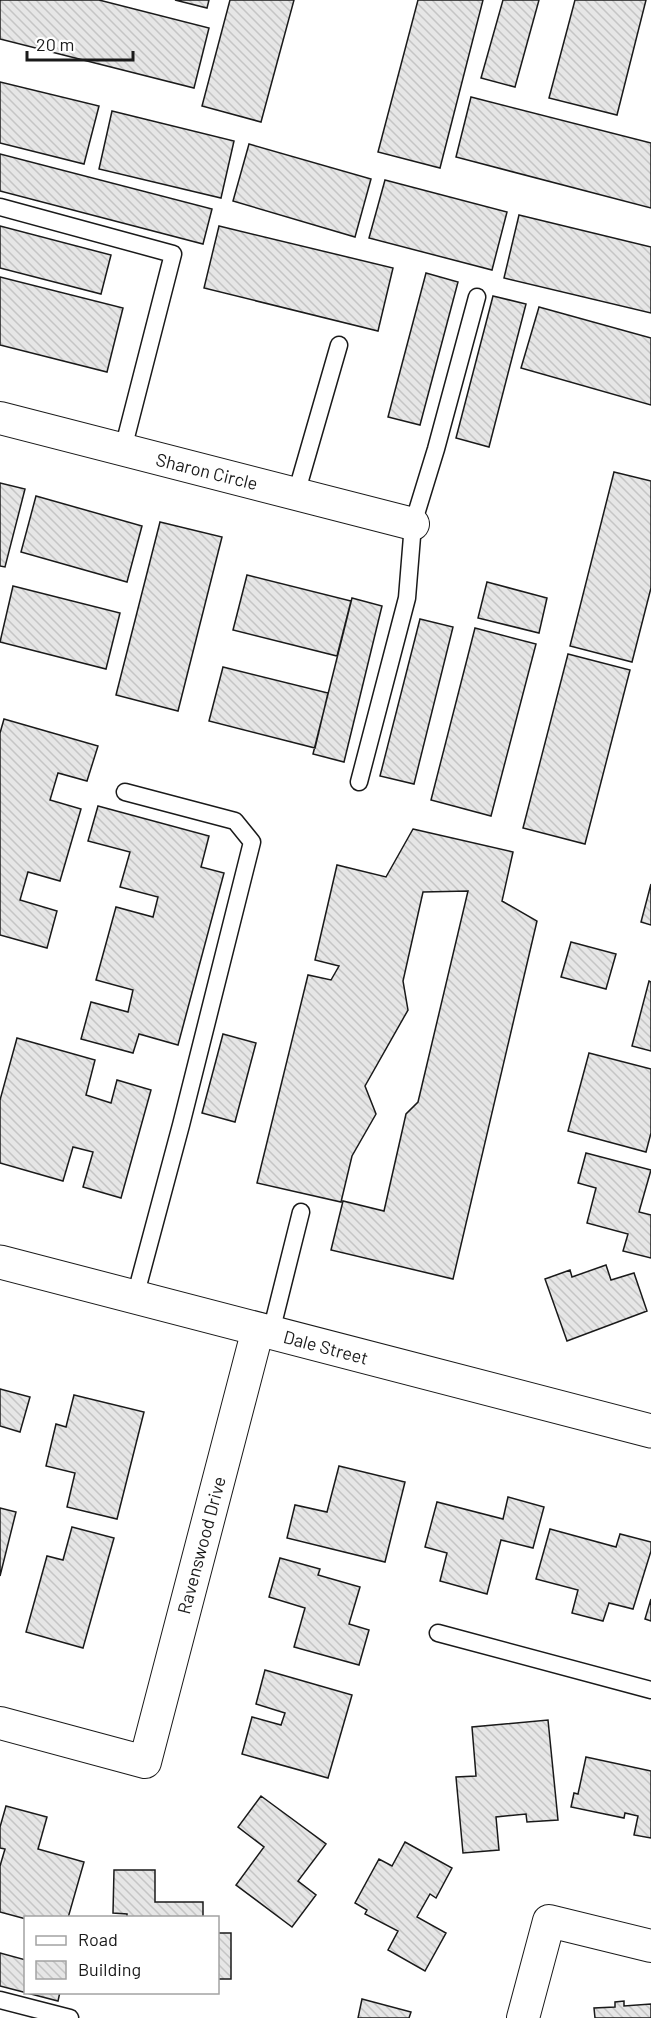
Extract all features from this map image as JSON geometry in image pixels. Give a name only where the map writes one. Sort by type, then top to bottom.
[{"type":"street","name":"Sharon Circle","points":[[0,418],[413,524]]},
{"type":"street","name":"Dale Street","points":[[0,1262],[651,1431]]},
{"type":"street","name":"Ravenswood Drive","points":[[0,1723],[145,1762],[264,1331]]},
{"type":"street","points":[[523,2018],[549,1921],[651,1946]]},
{"type":"lane","points":[[0,207],[173,254],[123,450]]},
{"type":"lane","points":[[359,782],[407,598],[413,524],[477,297]]},
{"type":"lane","points":[[296,494],[339,345]]},
{"type":"lane","points":[[124,792],[235,821],[252,842],[135,1297]]},
{"type":"lane","points":[[264,1331],[301,1212]]},
{"type":"lane","points":[[438,1632],[651,1690]]},
{"type":"lane","points":[[0,2000],[70,2018]]},
{"type":"building","points":[[0,0],[99,0],[209,28],[194,88],[0,39]]},
{"type":"building","points":[[175,0],[209,0],[207,8]]},
{"type":"building","points":[[230,0],[294,0],[261,122],[202,106]]},
{"type":"building","points":[[418,0],[483,0],[440,168],[378,152]]},
{"type":"building","points":[[503,0],[539,0],[515,87],[481,78]]},
{"type":"building","points":[[575,0],[646,0],[617,115],[549,98]]},
{"type":"building","points":[[0,82],[99,106],[84,164],[0,143]]},
{"type":"building","points":[[471,97],[651,143],[651,208],[456,157]]},
{"type":"building","points":[[112,111],[234,141],[221,198],[99,169]]},
{"type":"building","points":[[249,144],[371,179],[355,237],[233,201]]},
{"type":"building","points":[[0,154],[212,209],[203,244],[0,191]]},
{"type":"building","points":[[385,180],[507,212],[492,270],[369,238]]},
{"type":"building","points":[[519,215],[651,247],[651,313],[504,278]]},
{"type":"building","points":[[0,226],[111,255],[101,294],[0,268]]},
{"type":"building","points":[[219,226],[393,268],[378,331],[204,288]]},
{"type":"building","points":[[426,273],[458,282],[420,425],[388,417]]},
{"type":"building","points":[[0,277],[123,308],[107,372],[0,345]]},
{"type":"building","points":[[493,296],[526,304],[489,447],[456,438]]},
{"type":"building","points":[[539,307],[651,338],[651,405],[521,368]]},
{"type":"building","points":[[614,472],[651,481],[651,588],[632,662],[570,646]]},
{"type":"building","points":[[0,483],[25,489],[5,567],[0,566]]},
{"type":"building","points":[[36,496],[142,526],[127,582],[21,552]]},
{"type":"building","points":[[160,522],[222,537],[178,711],[116,695]]},
{"type":"building","points":[[247,575],[351,601],[337,656],[233,630]]},
{"type":"building","points":[[487,582],[547,598],[539,633],[478,618]]},
{"type":"building","points":[[13,586],[120,613],[106,669],[0,642]]},
{"type":"building","points":[[352,598],[382,606],[344,762],[313,754]]},
{"type":"building","points":[[420,619],[453,627],[414,784],[380,776]]},
{"type":"building","points":[[475,628],[536,644],[491,816],[431,800]]},
{"type":"building","points":[[568,654],[630,670],[585,844],[523,828]]},
{"type":"building","points":[[223,667],[328,693],[315,748],[209,721]]},
{"type":"building","points":[[4,719],[98,746],[87,781],[58,773],[50,800],[81,809],[60,881],[28,872],[20,900],[57,911],[47,948],[0,935],[0,733]]},
{"type":"building","points":[[98,806],[209,836],[201,867],[224,873],[178,1045],[139,1034],[133,1053],[81,1039],[91,1002],[128,1012],[133,990],[96,980],[116,907],[153,917],[158,897],[120,887],[130,852],[88,841]]},
{"type":"building","points":[[413,829],[513,852],[502,901],[537,921],[453,1279],[331,1250],[343,1201],[384,1211],[406,1114],[418,1102],[468,891],[423,892],[403,981],[408,1010],[365,1086],[376,1114],[352,1156],[341,1202],[257,1183],[308,975],[331,980],[339,966],[315,960],[337,865],[386,877]]},
{"type":"building","points":[[651,884],[651,925],[641,922]]},
{"type":"building","points":[[571,942],[616,954],[606,989],[561,977]]},
{"type":"building","points":[[649,981],[651,982],[651,1051],[632,1046]]},
{"type":"building","points":[[223,1034],[256,1043],[235,1122],[202,1113]]},
{"type":"building","points":[[17,1038],[95,1060],[86,1095],[111,1103],[117,1080],[151,1090],[121,1198],[83,1187],[93,1152],[73,1147],[63,1181],[0,1163],[0,1100]]},
{"type":"building","points":[[589,1053],[651,1069],[651,1133],[646,1152],[568,1131]]},
{"type":"building","points":[[586,1153],[651,1170],[639,1212],[651,1215],[651,1258],[623,1251],[628,1234],[587,1223],[596,1188],[578,1183]]},
{"type":"building","points":[[606,1265],[611,1280],[634,1273],[647,1311],[567,1341],[545,1279],[570,1270],[572,1277]]},
{"type":"building","points":[[0,1389],[30,1397],[20,1432],[0,1426]]},
{"type":"building","points":[[74,1395],[144,1412],[117,1519],[67,1507],[75,1473],[46,1466],[56,1424],[66,1427]]},
{"type":"building","points":[[339,1466],[405,1482],[385,1562],[287,1538],[295,1505],[327,1512]]},
{"type":"building","points":[[508,1497],[544,1507],[533,1548],[501,1540],[487,1594],[440,1581],[447,1553],[425,1547],[437,1502],[503,1519]]},
{"type":"building","points":[[0,1508],[16,1512],[0,1576]]},
{"type":"building","points":[[72,1527],[114,1538],[83,1648],[26,1632],[47,1556],[63,1560]]},
{"type":"building","points":[[550,1529],[616,1547],[620,1534],[651,1542],[651,1551],[633,1609],[609,1603],[603,1621],[572,1613],[578,1590],[536,1579]]},
{"type":"building","points":[[280,1558],[320,1569],[318,1575],[360,1587],[349,1624],[369,1630],[359,1665],[294,1647],[305,1608],[269,1597]]},
{"type":"building","points":[[651,1599],[651,1621],[645,1619]]},
{"type":"building","points":[[265,1670],[352,1695],[328,1778],[242,1754],[252,1717],[281,1725],[285,1713],[256,1704]]},
{"type":"building","points":[[548,1720],[558,1820],[527,1822],[526,1814],[496,1817],[499,1850],[463,1853],[456,1777],[476,1776],[472,1727]]},
{"type":"building","points":[[586,1757],[651,1771],[651,1838],[634,1835],[638,1816],[625,1813],[624,1818],[571,1807],[574,1793],[578,1794]]},
{"type":"building","points":[[261,1796],[326,1844],[298,1881],[316,1895],[292,1927],[236,1885],[264,1847],[238,1827]]},
{"type":"building","points":[[6,1806],[47,1817],[38,1849],[84,1862],[69,1916],[24,1916],[24,1918],[0,1912],[0,1866],[5,1849],[0,1848],[0,1827]]},
{"type":"building","points":[[405,1842],[452,1868],[436,1898],[430,1894],[417,1917],[446,1933],[425,1971],[388,1950],[398,1931],[365,1914],[367,1910],[355,1903],[379,1859],[392,1866]]},
{"type":"building","points":[[114,1870],[155,1870],[155,1902],[203,1902],[203,1916],[127,1916],[127,1914],[113,1913]]},
{"type":"building","points":[[219,1933],[231,1933],[231,1979],[219,1979]]},
{"type":"building","points":[[0,1953],[24,1959],[24,1992],[0,1986]]},
{"type":"building","points":[[31,1994],[60,1994],[58,2001]]},
{"type":"building","points":[[362,1999],[411,2012],[409,2018],[358,2018]]},
{"type":"building","points":[[624,2001],[624,2006],[651,2004],[651,2018],[595,2018],[594,2008],[615,2007],[615,2002]]}]
